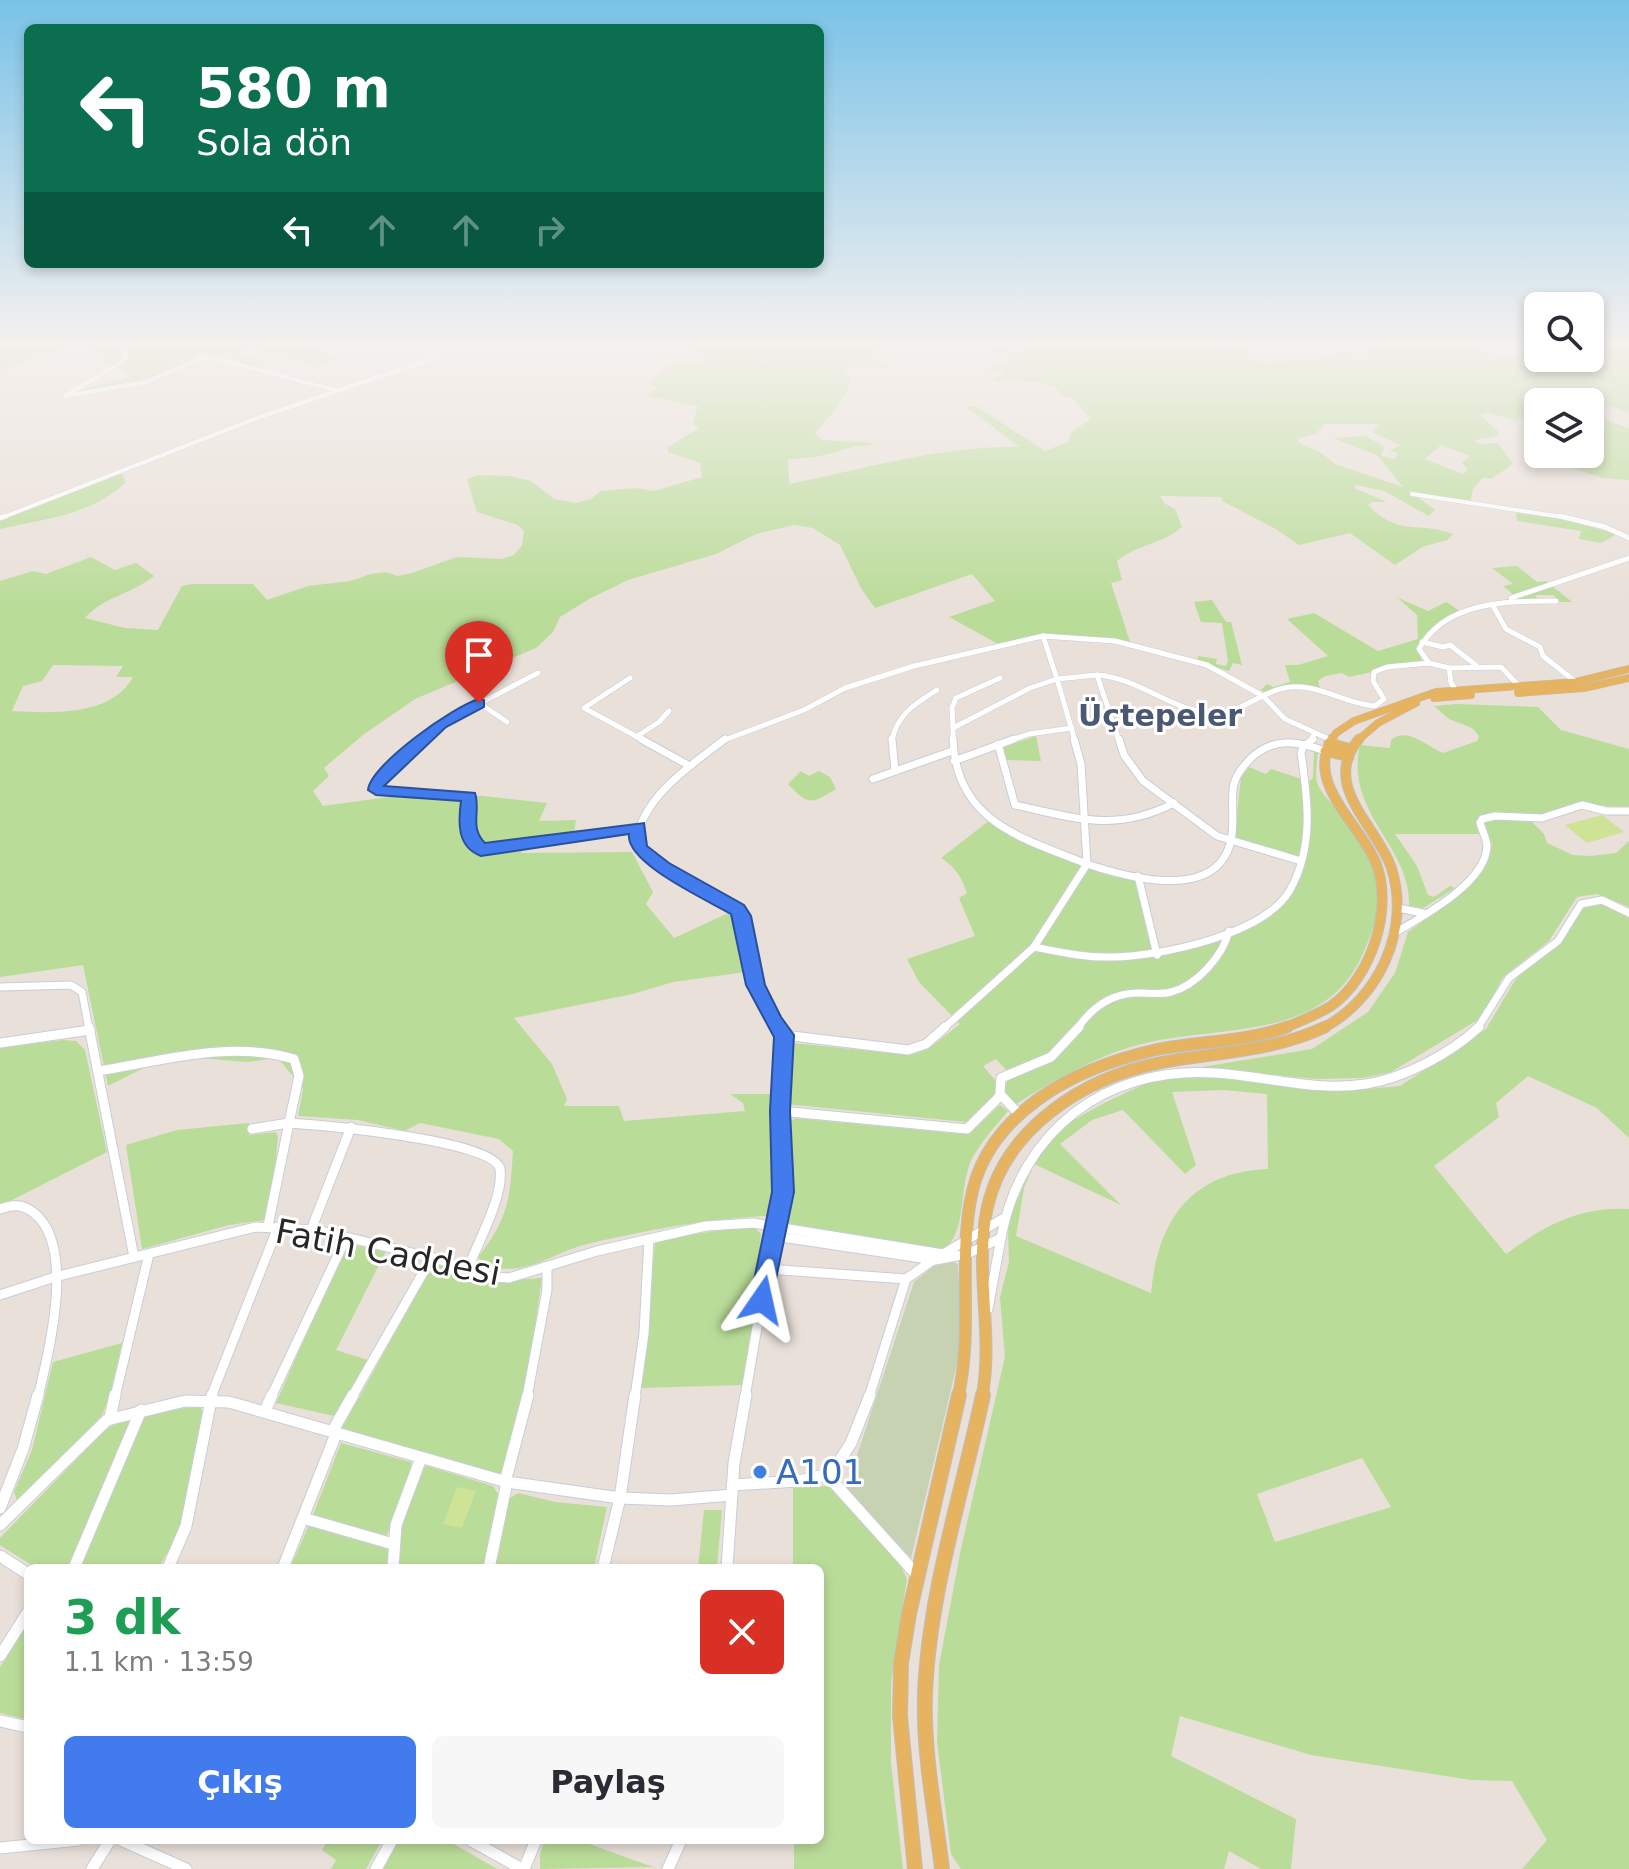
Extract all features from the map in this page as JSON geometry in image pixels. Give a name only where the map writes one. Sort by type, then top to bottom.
[{"type":"main road","points":[[915,1869],[900,1690],[905,1637],[917,1575],[965,1367],[969,1332],[968,1239],[972,1199],[980,1167],[1001,1133],[1019,1114],[1066,1083],[1112,1062],[1155,1050],[1257,1035],[1292,1026],[1317,1014],[1347,993],[1367,961],[1383,917],[1385,898],[1382,881],[1368,847],[1326,781],[1328,744],[1349,724],[1425,695],[1576,682],[1629,669]]},
{"type":"main road","points":[[942,1869],[926,1724],[926,1672],[986,1377],[988,1309],[983,1231],[991,1193],[1005,1162],[1028,1132],[1054,1109],[1094,1086],[1145,1066],[1278,1044],[1337,1021],[1357,1005],[1377,979],[1393,934],[1398,908],[1396,884],[1387,857],[1359,815],[1350,793],[1346,770],[1358,738],[1372,725],[1419,702],[1439,698],[1584,688],[1629,678]]},
{"type":"main road","points":[[1328,744],[1351,753]]},
{"type":"street","points":[[0,518],[235,429]]},
{"type":"street","points":[[1412,494],[1575,521],[1607,528],[1629,538]]},
{"type":"street","points":[[1429,663],[1419,649],[1422,642],[1430,631],[1460,613],[1629,558]]},
{"type":"street","points":[[1490,605],[1556,601]]},
{"type":"street","points":[[1490,605],[1506,629],[1540,647],[1543,656],[1576,682]]},
{"type":"street","points":[[1043,636],[1072,728],[1084,780],[1083,823],[1087,864],[1034,947],[918,1048],[908,1050],[784,1035],[773,1022],[756,985],[744,925],[737,909],[663,867],[641,850],[636,842],[638,827],[657,799],[688,765],[728,737],[804,710],[845,688],[914,666],[1043,636],[1115,641],[1197,662],[1226,673],[1263,696],[1279,716],[1315,733],[1328,744]]},
{"type":"street","points":[[1422,642],[1450,645],[1477,666]]},
{"type":"street","points":[[1377,705],[1384,699],[1373,681],[1377,670],[1429,663],[1449,668],[1501,667],[1519,686]]},
{"type":"street","points":[[1449,668],[1451,683],[1456,690]]},
{"type":"street","points":[[538,673],[516,681],[441,724],[377,783],[376,790],[470,796],[466,822],[469,837],[481,850],[638,827]]},
{"type":"street","points":[[1097,675],[1131,766],[1143,781],[1208,830],[1230,840],[1301,861]]},
{"type":"street","points":[[953,728],[973,720],[996,703],[1057,679],[1097,675],[1130,679],[1186,706],[1213,714],[1283,688],[1304,687],[1363,705],[1377,705],[1385,710]]},
{"type":"street","points":[[630,678],[584,708],[688,765]]},
{"type":"street","points":[[1000,678],[956,698],[952,708],[952,751],[961,788],[992,822],[1087,864],[1138,876],[1170,879],[1198,875],[1218,865],[1230,840],[1237,776],[1241,770],[1264,747],[1283,742],[1328,744]]},
{"type":"street","points":[[895,771],[889,741],[891,728],[908,710],[937,690]]},
{"type":"street","points":[[479,703],[507,722]]},
{"type":"street","points":[[636,737],[659,722],[669,711]]},
{"type":"street","points":[[954,761],[1029,734],[1072,728]]},
{"type":"street","points":[[1034,947],[1114,958],[1157,955],[1258,920],[1279,905],[1290,890],[1308,833],[1310,807],[1301,753],[1315,738],[1315,733]]},
{"type":"street","points":[[998,744],[1015,805],[1083,823],[1146,818],[1174,803]]},
{"type":"street","points":[[873,779],[952,751]]},
{"type":"street","points":[[1393,934],[1457,893],[1479,867],[1487,850],[1480,823],[1482,819],[1495,816],[1542,818],[1582,805],[1606,811],[1629,811]]},
{"type":"street","points":[[1138,876],[1157,955]]},
{"type":"street","points":[[988,1309],[1000,1256],[1002,1219],[1020,1170],[1035,1148],[1067,1118],[1110,1094],[1152,1078],[1194,1072],[1311,1083],[1364,1083],[1386,1079],[1476,1030],[1511,976],[1556,943],[1580,904],[1604,900],[1629,913]]},
{"type":"street","points":[[1398,908],[1425,913]]},
{"type":"street","points":[[1019,1114],[1000,1096],[998,1085],[1001,1078],[1045,1061],[1057,1053],[1086,1014],[1109,999],[1121,995],[1171,994],[1188,987],[1224,949],[1229,931]]},
{"type":"street","points":[[0,987],[78,986],[82,992],[134,1257]]},
{"type":"street","points":[[0,1043],[90,1030]]},
{"type":"street","points":[[727,1564],[732,1490],[767,1269],[783,1192],[780,1111],[784,1035]]},
{"type":"street","points":[[98,1071],[197,1056],[268,1052],[294,1059],[299,1076],[273,1226],[210,1399],[186,1526],[170,1564]]},
{"type":"street","points":[[780,1111],[967,1129],[1000,1096]]},
{"type":"street","points":[[252,1129],[289,1123],[351,1127],[478,1152],[496,1161],[500,1168],[498,1193],[468,1268]]},
{"type":"street","points":[[311,1230],[351,1127]]},
{"type":"street","points":[[0,1209],[12,1204],[23,1205],[46,1225],[51,1233],[55,1277],[40,1391],[16,1473],[0,1508]]},
{"type":"street","points":[[776,1232],[943,1254],[1002,1219]]},
{"type":"street","name":"Fatih Caddesi","points":[[0,1295],[55,1277],[242,1229],[273,1226],[311,1230],[432,1257],[492,1277],[509,1278],[587,1253],[724,1224],[753,1223],[776,1232]]},
{"type":"street","points":[[776,1232],[935,1260],[967,1254],[1001,1238]]},
{"type":"street","points":[[265,1411],[346,1238]]},
{"type":"street","points":[[604,1564],[620,1498],[644,1333],[649,1239]]},
{"type":"street","points":[[110,1418],[149,1254]]},
{"type":"street","points":[[285,1564],[334,1433],[432,1257]]},
{"type":"street","points":[[767,1269],[906,1279],[935,1260]]},
{"type":"street","points":[[490,1564],[531,1382],[547,1290],[547,1268]]},
{"type":"street","points":[[0,1525],[110,1418],[210,1399],[265,1411],[506,1482],[620,1498],[671,1500],[828,1476],[841,1467],[850,1450],[906,1279]]},
{"type":"street","points":[[76,1564],[141,1410]]},
{"type":"street","points":[[393,1564],[396,1525],[421,1458]]},
{"type":"street","points":[[828,1476],[917,1575]]},
{"type":"street","points":[[303,1518],[393,1544]]},
{"type":"street","points":[[0,1556],[24,1571]]},
{"type":"street","points":[[0,1656],[24,1618]]},
{"type":"street","points":[[0,1721],[24,1726]]},
{"type":"street","points":[[0,1848],[39,1844]]},
{"type":"street","points":[[92,1869],[108,1844]]},
{"type":"street","points":[[130,1844],[186,1869]]},
{"type":"street","points":[[376,1869],[390,1844]]},
{"type":"street","points":[[477,1844],[523,1869],[534,1844]]},
{"type":"street","points":[[668,1869],[679,1844]]},
{"type":"green space","points":[[698,429],[818,429],[815,433],[822,440],[874,443],[819,456],[788,459],[789,484],[932,454],[1020,447],[996,429],[1012,429],[1045,451],[1068,442],[1075,429],[1320,429],[1316,434],[1299,438],[1298,442],[1320,452],[1335,464],[1403,487],[1377,455],[1333,438],[1366,436],[1384,447],[1381,456],[1395,459],[1398,453],[1389,451],[1400,445],[1372,432],[1374,429],[1496,429],[1498,436],[1474,440],[1479,444],[1498,443],[1513,464],[1491,479],[1483,477],[1473,489],[1470,503],[1409,491],[1435,510],[1429,516],[1384,491],[1356,485],[1354,488],[1387,502],[1368,505],[1389,521],[1453,534],[1447,540],[1422,547],[1395,565],[1350,533],[1299,545],[1276,529],[1222,501],[1221,497],[1160,496],[1164,503],[1175,509],[1182,527],[1117,561],[1122,580],[1111,583],[1131,645],[1055,636],[1000,645],[949,617],[995,601],[972,574],[875,608],[861,588],[840,545],[813,528],[794,525],[756,534],[716,554],[628,580],[589,599],[560,617],[553,632],[536,648],[415,699],[363,735],[324,768],[329,776],[313,791],[323,806],[410,794],[484,796],[547,803],[539,821],[576,820],[574,833],[536,836],[521,853],[632,852],[653,892],[646,904],[674,938],[737,909],[753,971],[673,982],[633,994],[514,1018],[552,1064],[567,1099],[564,1106],[619,1106],[624,1121],[745,1111],[743,1103],[730,1094],[774,1094],[778,1195],[772,1212],[766,1216],[678,1226],[591,1243],[525,1267],[512,1269],[480,1265],[479,1256],[497,1230],[509,1194],[513,1151],[499,1139],[420,1123],[405,1131],[358,1120],[298,1116],[303,1089],[278,1058],[247,1062],[177,1056],[179,1050],[108,1086],[83,965],[0,977],[0,581],[33,571],[46,574],[91,557],[115,570],[136,563],[154,576],[100,605],[85,618],[125,628],[158,630],[182,586],[253,584],[267,600],[308,586],[350,581],[371,574],[386,572],[397,576],[412,573],[457,557],[502,559],[514,555],[522,546],[524,531],[518,525],[477,512],[467,479],[478,475],[509,476],[531,481],[554,499],[576,503],[591,499],[601,491],[635,488],[654,491],[702,477],[700,463],[668,452],[668,447]],"holes":[[[1441,445],[1470,456],[1462,463],[1468,470],[1462,474],[1425,459]],[[53,665],[123,666],[116,677],[133,677],[123,690],[96,706],[62,712],[12,711],[23,686],[42,681]]]},
{"type":"green space","points":[[1604,429],[1629,429],[1629,480],[1603,478],[1572,468],[1604,468]]},
{"type":"green space","points":[[121,473],[126,482],[113,493],[83,509],[0,529],[0,520]]},
{"type":"green space","points":[[1516,512],[1566,520],[1617,534],[1601,543],[1579,539],[1581,531],[1517,521]]},
{"type":"green space","points":[[1517,566],[1537,582],[1546,581],[1572,602],[1560,602],[1553,595],[1535,595],[1538,599],[1520,600],[1503,586],[1513,584],[1492,568]]},
{"type":"green space","points":[[1398,598],[1428,611],[1446,602],[1460,611],[1433,628],[1418,646],[1422,661],[1349,677],[1342,673],[1325,676],[1318,681],[1320,688],[1284,685],[1265,693],[1261,690],[1267,684],[1273,687],[1290,682],[1285,665],[1298,665],[1328,656],[1287,619],[1314,613],[1378,651],[1418,639],[1417,615]]},
{"type":"green space","points":[[1212,600],[1226,622],[1231,622],[1242,665],[1233,663],[1229,671],[1197,662],[1198,656],[1217,659],[1216,664],[1226,666],[1228,661],[1222,623],[1201,622],[1194,602]]},
{"type":"green space","points":[[1434,706],[1538,707],[1561,730],[1629,749],[1629,809],[1583,803],[1540,816],[1494,813],[1478,818],[1479,834],[1395,834],[1417,866],[1428,895],[1434,897],[1450,886],[1455,888],[1420,910],[1409,906],[1407,885],[1400,866],[1361,791],[1358,769],[1360,745],[1390,748],[1391,740],[1404,735],[1443,753],[1477,741],[1479,736],[1472,728],[1449,719]]},
{"type":"green space","points":[[1036,736],[1041,761],[1007,760],[1003,747]]},
{"type":"green space","points":[[1308,749],[1318,752],[1316,775],[1320,789],[1350,827],[1371,861],[1379,899],[1372,932],[1364,951],[1347,980],[1326,1001],[1300,1015],[1270,1024],[1130,1047],[1080,1068],[1016,1104],[1003,1089],[1011,1075],[996,1059],[983,1066],[995,1080],[995,1095],[966,1122],[785,1104],[793,1043],[910,1055],[928,1049],[960,1024],[919,982],[907,959],[975,936],[959,898],[967,893],[963,882],[941,858],[990,820],[1087,864],[1138,876],[1157,954],[1229,931],[1279,905],[1301,861],[1234,841],[1241,778],[1249,767],[1266,774],[1271,769],[1305,780],[1306,784],[1313,778],[1314,752]]},
{"type":"green space","points":[[801,771],[809,776],[819,771],[830,777],[836,789],[815,800],[806,799],[788,784]]},
{"type":"green space","points":[[1602,815],[1624,832],[1587,843],[1565,825]]},
{"type":"green space","points":[[1491,818],[1530,820],[1544,834],[1547,843],[1573,855],[1616,853],[1629,841],[1629,907],[1597,894],[1577,897],[1549,941],[1503,977],[1481,1018],[1391,1072],[1363,1078],[1317,1079],[1196,1068],[1312,1049],[1368,1012],[1395,973],[1408,932],[1457,897],[1478,875],[1492,845],[1484,822]]},
{"type":"green space","points":[[1600,902],[1620,910],[1629,918],[1629,1138],[1597,1108],[1528,1076],[1496,1103],[1499,1117],[1434,1166],[1506,1254],[1563,1220],[1594,1211],[1629,1209],[1629,1869],[1522,1869],[1547,1840],[1512,1781],[1471,1780],[1311,1755],[1180,1716],[1171,1756],[1296,1819],[1291,1869],[1261,1869],[1229,1851],[1224,1869],[961,1869],[951,1854],[937,1742],[939,1665],[961,1549],[1005,1357],[1000,1297],[1009,1262],[1011,1207],[1036,1154],[1068,1123],[1147,1083],[1180,1077],[1216,1076],[1340,1091],[1400,1086],[1486,1029],[1517,977],[1562,942],[1584,905]],"holes":[[[1224,1090],[1267,1094],[1268,1169],[1218,1179],[1199,1190],[1183,1205],[1161,1243],[1151,1293],[1016,1236],[1024,1188],[1034,1164],[1121,1205],[1060,1144],[1092,1120],[1123,1110],[1185,1174],[1196,1165],[1172,1092]],[[1362,1458],[1391,1507],[1275,1542],[1257,1494]]]},
{"type":"green space","points":[[76,1041],[85,1050],[107,1152],[0,1206],[0,1048]]},
{"type":"green space","points":[[1000,1105],[1008,1111],[971,1161],[957,1231],[945,1249],[796,1230],[788,1225],[789,1122],[795,1118],[962,1134],[972,1131]]},
{"type":"green space","points":[[249,1123],[249,1135],[276,1132],[278,1137],[265,1220],[229,1225],[142,1249],[126,1145],[177,1130]]},
{"type":"green space","points":[[753,1226],[761,1234],[754,1323],[743,1385],[640,1388],[655,1243],[672,1237]]},
{"type":"green space","points":[[352,1245],[386,1251],[336,1350],[368,1360],[334,1416],[276,1403],[343,1251]]},
{"type":"green space","points":[[953,1262],[958,1264],[962,1343],[911,1558],[846,1489],[914,1282],[934,1266]]},
{"type":"green space","points":[[441,1264],[498,1281],[542,1278],[528,1375],[501,1475],[342,1428],[433,1265]]},
{"type":"green space","points":[[122,1343],[111,1393],[102,1415],[31,1491],[17,1500],[14,1492],[32,1450],[53,1362]]},
{"type":"green space","points":[[196,1406],[203,1413],[176,1539],[160,1564],[81,1564],[144,1415]]},
{"type":"green space","points":[[132,1418],[71,1564],[30,1564],[0,1545],[0,1538],[109,1427]]},
{"type":"green space","points":[[341,1443],[411,1462],[404,1500],[386,1536],[313,1515]]},
{"type":"green space","points":[[427,1466],[493,1486],[498,1494],[485,1564],[399,1564],[404,1518],[420,1470]]},
{"type":"green space","points":[[828,1486],[898,1560],[907,1579],[891,1682],[891,1763],[903,1869],[794,1869],[794,1844],[824,1844],[824,1564],[793,1564],[793,1488]]},
{"type":"green space","points":[[457,1487],[476,1491],[462,1528],[443,1524]]},
{"type":"green space","points":[[518,1493],[555,1502],[607,1507],[595,1564],[495,1564],[509,1499]]},
{"type":"green space","points":[[704,1510],[722,1510],[717,1564],[698,1564]]},
{"type":"green space","points":[[309,1525],[388,1547],[388,1564],[292,1564]]},
{"type":"green space","points":[[24,1630],[24,1719],[0,1713],[0,1667]]},
{"type":"green space","points":[[326,1844],[380,1844],[366,1869],[331,1869],[336,1860],[322,1850]]},
{"type":"green space","points":[[397,1844],[454,1844],[497,1869],[383,1869]]},
{"type":"green space","points":[[544,1844],[589,1844],[653,1867],[540,1869]]},
{"type":"place","name":"A101","points":[[760,1472]]},
{"type":"district","name":"Üçtepeler","points":[[1160,716]]},
{"type":"route","points":[[479,703],[441,724],[421,740],[377,783],[376,790],[470,796],[466,822],[469,837],[474,846],[481,850],[638,827],[636,842],[641,850],[663,867],[737,909],[742,916],[756,985],[773,1022],[784,1035],[785,1053],[780,1111],[782,1204],[762,1300]]}]
